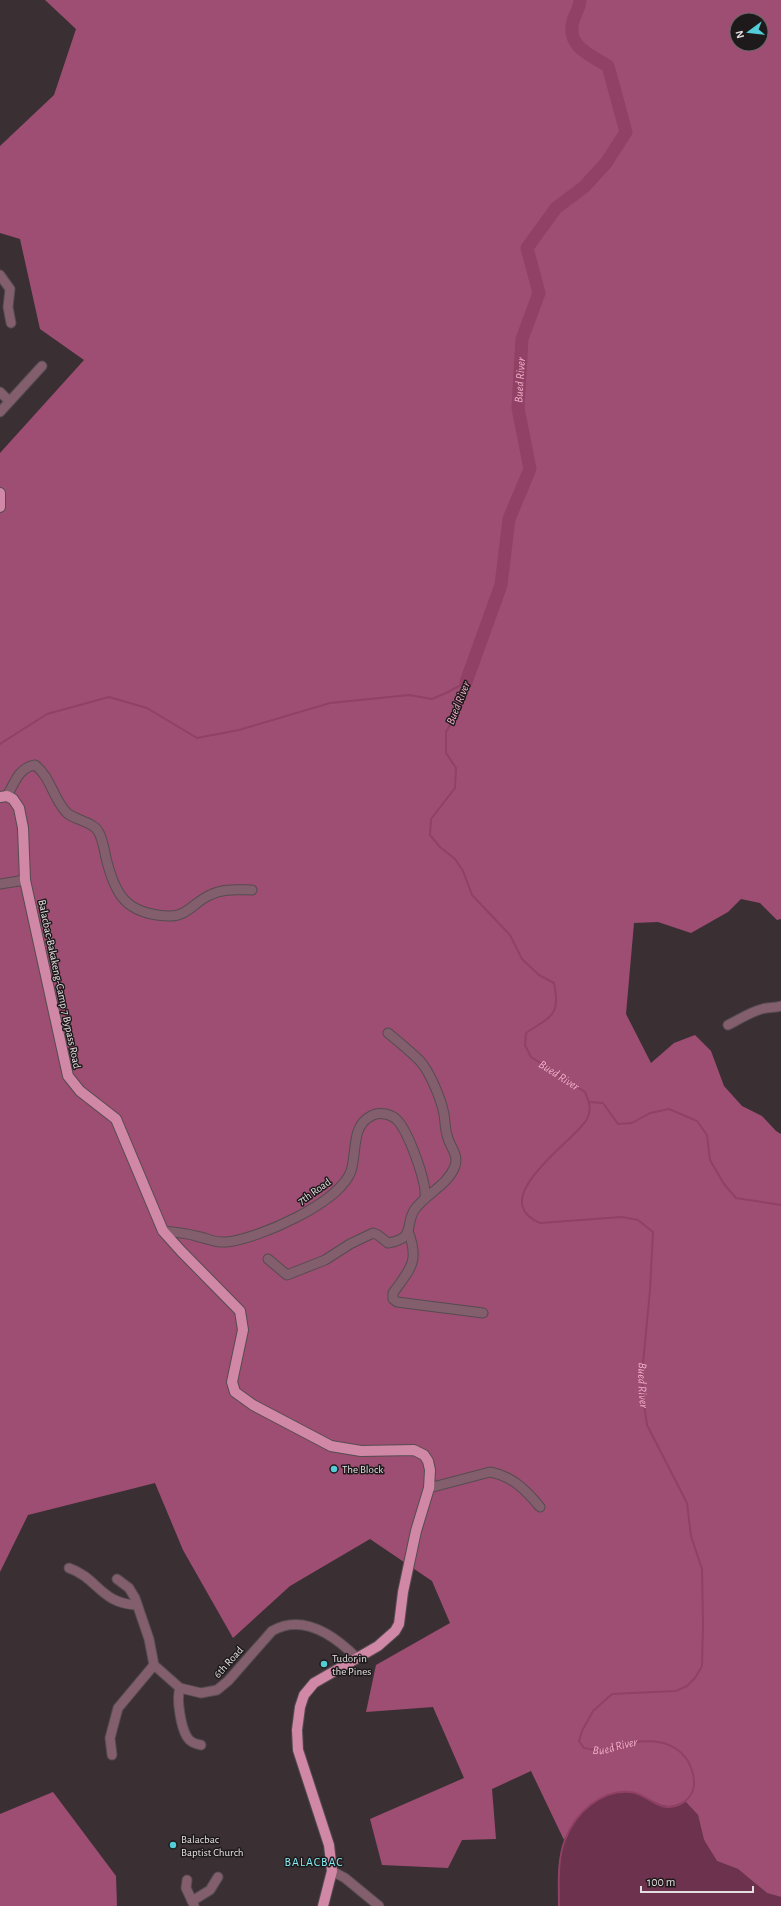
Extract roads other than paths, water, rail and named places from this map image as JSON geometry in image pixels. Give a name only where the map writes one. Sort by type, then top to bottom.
[{"type":"main road","points":[[0,492],[0,507]]},
{"type":"main road","name":"Balacbac-Bakakeng-Camp 7 Bypass Road","points":[[3,797],[14,799],[20,808],[23,828],[24,880],[68,1076],[80,1091],[116,1119],[163,1230],[181,1251],[240,1311],[243,1330],[232,1382],[235,1392],[252,1406],[331,1446],[361,1451],[414,1450],[424,1455],[430,1470],[429,1488],[416,1530],[402,1592],[399,1624],[395,1631],[378,1646],[314,1683],[304,1695],[302,1701],[296,1730],[298,1750],[329,1845],[332,1871],[323,1906]]},
{"type":"street","points":[[0,275],[10,289],[8,307],[11,323]]},
{"type":"street","points":[[0,412],[42,366]]},
{"type":"street","points":[[0,392],[9,401]]},
{"type":"street","points":[[3,797],[25,769],[35,765],[42,771],[68,814],[96,828],[102,843],[114,886],[118,894],[132,908],[154,915],[176,916],[183,914],[204,898],[218,891],[252,890]]},
{"type":"street","points":[[0,884],[24,880]]},
{"type":"street","points":[[728,1025],[750,1013],[765,1008],[781,1006]]},
{"type":"street","points":[[388,1032],[421,1062],[429,1076],[442,1106],[447,1137],[456,1158],[450,1176],[425,1198],[412,1214],[408,1232],[414,1251],[412,1267],[393,1293],[393,1299],[397,1302],[483,1313]]},
{"type":"street","name":"7th Road","points":[[163,1230],[225,1242],[260,1235],[290,1221],[336,1191],[346,1182],[351,1170],[354,1144],[358,1130],[365,1120],[371,1115],[381,1113],[391,1116],[398,1121],[404,1130],[425,1185],[425,1198]]},
{"type":"street","points":[[268,1259],[287,1275],[325,1260],[350,1244],[373,1233],[388,1243],[398,1240],[408,1232]]},
{"type":"street","points":[[429,1488],[490,1472],[500,1474],[512,1480],[524,1489],[540,1507]]},
{"type":"street","points":[[69,1568],[78,1571],[93,1582],[105,1596],[111,1599],[137,1605]]},
{"type":"street","points":[[117,1579],[129,1588],[137,1605],[149,1639],[154,1665],[180,1688],[178,1699],[185,1732],[190,1741],[200,1745]]},
{"type":"street","name":"6th Road","points":[[180,1688],[201,1692],[217,1690],[228,1681],[272,1631],[290,1624],[300,1624],[324,1632],[344,1645],[357,1658]]},
{"type":"street","points":[[112,1755],[110,1738],[118,1708],[154,1665]]},
{"type":"street","points":[[332,1871],[345,1878],[379,1906]]},
{"type":"street","points":[[187,1880],[186,1888],[194,1903],[210,1890],[218,1877]]},
{"type":"waterway","name":"Bued River","points":[[466,682],[501,585],[509,519],[530,469],[518,408],[522,339],[539,293],[527,248],[556,208],[584,187],[606,163],[626,132],[608,66],[587,54],[576,43],[573,37],[573,21],[580,0]]},
{"type":"waterway","name":"Bued River","points":[[466,682],[455,717],[446,732],[446,753],[456,768],[455,788],[431,819],[430,835],[440,847],[455,859],[463,871],[472,895],[510,935],[522,959],[539,975],[554,983],[556,994],[555,1009],[548,1018],[526,1033],[525,1045],[531,1057],[585,1092],[589,1106],[589,1116],[587,1119],[538,1170],[527,1185],[522,1200],[525,1213],[540,1223],[622,1217],[638,1220],[653,1232],[650,1290],[642,1374],[643,1398],[647,1425],[687,1503],[691,1536],[702,1569],[702,1666],[695,1678],[687,1686],[676,1691],[612,1694],[593,1711],[582,1731],[579,1741],[584,1748],[598,1750],[606,1750],[615,1746],[636,1742],[646,1741],[665,1743],[674,1747],[688,1761],[694,1776],[693,1790],[683,1803],[671,1807],[658,1805],[636,1793],[631,1792],[609,1794],[590,1805],[582,1812],[569,1830],[562,1848],[559,1873],[559,1906]]},
{"type":"waterway","points":[[0,744],[47,714],[109,697],[147,708],[197,738],[239,730],[330,703],[409,695],[432,699],[465,683]]},
{"type":"waterway","points":[[589,1102],[603,1103],[618,1124],[632,1123],[650,1113],[669,1109],[697,1121],[707,1135],[710,1160],[724,1184],[736,1198],[781,1205]]},
{"type":"place","name":"The Block","points":[[334,1469]]},
{"type":"place","name":"Tudor in the Pines","points":[[324,1664]]},
{"type":"place","name":"Balacbac Baptist Church","points":[[173,1845]]},
{"type":"district","name":"BALACBAC","points":[[314,1862]]}]
